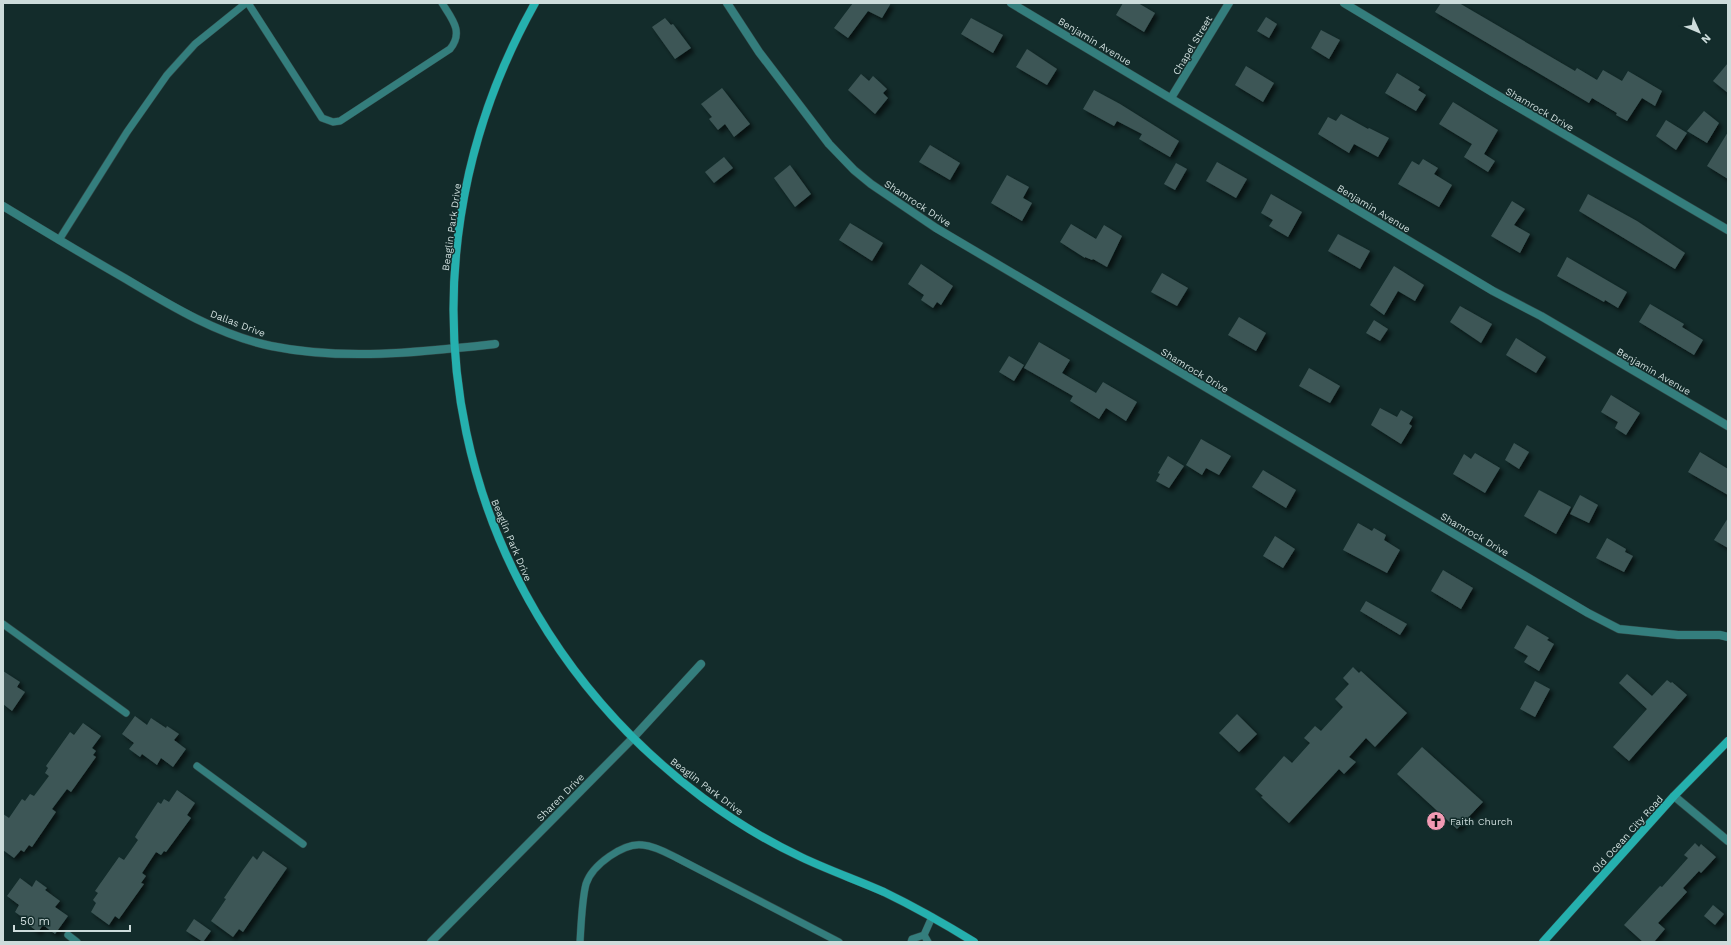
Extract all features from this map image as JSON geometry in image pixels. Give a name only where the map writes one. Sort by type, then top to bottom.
[{"type":"main road","name":"Beaglin Park Drive","points":[[536,3],[508,56],[494,89],[470,169],[463,200],[454,268],[453,304],[459,390],[472,458],[481,491],[510,565],[543,625],[563,656],[610,714],[633,738],[688,787],[752,831],[800,857],[882,892],[932,917],[974,942]]},
{"type":"main road","name":"Old Ocean City Road","points":[[1543,942],[1674,796],[1728,741]]},
{"type":"street","name":"Shamrock Drive","points":[[727,3],[759,52],[829,144],[854,170],[871,184],[936,228],[1220,397],[1582,609],[1619,629],[1651,634],[1720,635],[1728,637]]},
{"type":"street","name":"Benjamin Avenue","points":[[1011,3],[1493,291],[1540,316],[1728,426]]},
{"type":"street","name":"Chapel Street","points":[[1171,98],[1229,3]]},
{"type":"street","name":"Shamrock Drive","points":[[1344,3],[1498,96],[1728,230]]},
{"type":"street","name":"Dallas Drive","points":[[3,206],[140,288],[191,315],[216,327],[270,346],[337,353],[404,352],[455,349],[495,344]]},
{"type":"street","name":"Sharen Drive","points":[[431,942],[633,738],[701,664]]},
{"type":"street","points":[[1674,796],[1728,841]]},
{"type":"lane","points":[[59,240],[127,132],[167,74],[195,44],[247,3],[322,118],[334,122],[346,117],[450,50],[456,42],[457,32],[453,21],[442,3]]},
{"type":"lane","points":[[3,624],[126,713]]},
{"type":"lane","points":[[197,766],[303,844]]},
{"type":"lane","points":[[580,942],[586,883],[594,871],[607,858],[633,844],[644,844],[657,848],[677,858],[839,942]]},
{"type":"lane","points":[[911,942],[912,939],[924,935],[932,917]]},
{"type":"lane","points":[[68,935],[77,942]]},
{"type":"lane","points":[[924,935],[928,942]]},
{"type":"building","points":[[853,3],[891,3],[882,18],[868,11],[848,38],[834,28]]},
{"type":"building","points":[[1123,3],[1138,3],[1155,13],[1144,32],[1116,15]]},
{"type":"building","points":[[1441,3],[1459,3],[1575,71],[1577,68],[1597,80],[1603,70],[1622,81],[1628,71],[1662,91],[1655,106],[1642,98],[1627,121],[1592,98],[1589,103],[1435,12]]},
{"type":"building","points":[[1266,17],[1277,24],[1269,38],[1257,31]]},
{"type":"building","points":[[665,18],[671,25],[673,24],[691,48],[675,59],[652,27]]},
{"type":"building","points":[[971,18],[1003,35],[993,53],[961,34]]},
{"type":"building","points":[[1321,30],[1340,40],[1329,59],[1311,48]]},
{"type":"building","points":[[1027,49],[1057,69],[1047,85],[1016,67]]},
{"type":"building","points":[[1728,63],[1728,93],[1713,81]]},
{"type":"building","points":[[1246,66],[1274,83],[1263,102],[1235,85]]},
{"type":"building","points":[[1397,73],[1420,87],[1418,90],[1426,95],[1416,111],[1385,93]]},
{"type":"building","points":[[861,74],[869,81],[873,76],[887,89],[883,93],[888,98],[875,114],[848,90]]},
{"type":"building","points":[[722,88],[750,124],[734,137],[725,124],[718,130],[709,119],[712,117],[701,104]]},
{"type":"building","points":[[1094,90],[1120,104],[1179,141],[1170,157],[1139,139],[1142,134],[1117,121],[1114,126],[1083,109]]},
{"type":"building","points":[[1453,102],[1498,130],[1484,154],[1495,161],[1488,172],[1464,157],[1472,144],[1439,124]]},
{"type":"building","points":[[1704,111],[1719,123],[1707,143],[1687,131]]},
{"type":"building","points":[[1341,114],[1368,129],[1369,128],[1389,138],[1378,157],[1354,144],[1349,153],[1318,134],[1328,117],[1336,121]]},
{"type":"building","points":[[1666,120],[1687,133],[1676,150],[1656,136]]},
{"type":"building","points":[[1728,132],[1728,179],[1707,166]]},
{"type":"building","points":[[930,145],[960,163],[950,180],[919,162]]},
{"type":"building","points":[[724,157],[733,168],[714,183],[705,172]]},
{"type":"building","points":[[1423,159],[1438,168],[1434,174],[1452,185],[1439,207],[1398,184],[1412,161],[1419,165]]},
{"type":"building","points":[[1217,162],[1247,179],[1236,198],[1206,181]]},
{"type":"building","points":[[1176,163],[1187,169],[1175,190],[1164,184]]},
{"type":"building","points":[[790,165],[811,194],[795,207],[774,178]]},
{"type":"building","points":[[1007,175],[1029,187],[1023,198],[1032,203],[1022,221],[991,203]]},
{"type":"building","points":[[1271,194],[1302,212],[1288,237],[1269,226],[1273,220],[1261,213]]},
{"type":"building","points":[[1588,194],[1637,221],[1685,253],[1675,269],[1579,211]]},
{"type":"building","points":[[1512,201],[1525,209],[1514,225],[1530,234],[1520,253],[1491,236]]},
{"type":"building","points":[[850,223],[883,243],[872,261],[839,240]]},
{"type":"building","points":[[1071,224],[1096,239],[1104,225],[1122,236],[1107,267],[1093,259],[1085,258],[1060,242]]},
{"type":"building","points":[[1338,234],[1370,251],[1360,269],[1328,251]]},
{"type":"building","points":[[1567,257],[1627,292],[1618,308],[1557,276]]},
{"type":"building","points":[[921,264],[953,286],[941,305],[937,302],[933,308],[921,300],[924,295],[908,284]]},
{"type":"building","points":[[1394,266],[1424,285],[1415,301],[1398,291],[1384,315],[1370,305]]},
{"type":"building","points":[[1162,273],[1188,288],[1177,306],[1151,292]]},
{"type":"building","points":[[1650,304],[1684,324],[1682,327],[1703,340],[1694,355],[1639,322]]},
{"type":"building","points":[[1460,306],[1492,324],[1481,343],[1450,322]]},
{"type":"building","points":[[1239,317],[1266,333],[1256,351],[1228,335]]},
{"type":"building","points":[[1374,320],[1388,329],[1380,341],[1366,333]]},
{"type":"building","points":[[1516,338],[1546,357],[1536,373],[1506,355]]},
{"type":"building","points":[[1039,342],[1070,360],[1062,373],[1096,393],[1103,382],[1137,402],[1126,421],[1106,408],[1099,419],[1070,401],[1073,396],[1024,368]]},
{"type":"building","points":[[1009,356],[1024,365],[1014,381],[999,372]]},
{"type":"building","points":[[1309,368],[1340,386],[1330,403],[1299,386]]},
{"type":"building","points":[[1611,395],[1640,413],[1626,435],[1615,428],[1618,422],[1601,412]]},
{"type":"building","points":[[1380,408],[1397,417],[1401,410],[1413,417],[1409,424],[1412,426],[1401,444],[1371,425]]},
{"type":"building","points":[[1201,439],[1231,456],[1219,475],[1206,468],[1202,475],[1186,465]]},
{"type":"building","points":[[1514,443],[1529,452],[1519,469],[1505,460]]},
{"type":"building","points":[[1700,452],[1728,469],[1728,495],[1688,472]]},
{"type":"building","points":[[1475,453],[1500,468],[1485,493],[1453,474],[1464,454],[1471,459]]},
{"type":"building","points":[[1168,456],[1184,466],[1169,488],[1156,481],[1160,474],[1158,473]]},
{"type":"building","points":[[1263,470],[1296,490],[1286,508],[1252,487]]},
{"type":"building","points":[[1539,490],[1571,507],[1556,534],[1524,516]]},
{"type":"building","points":[[1580,495],[1598,505],[1589,523],[1570,514]]},
{"type":"building","points":[[1728,518],[1728,548],[1714,540]]},
{"type":"building","points":[[1358,523],[1372,531],[1374,528],[1386,535],[1384,540],[1400,550],[1387,573],[1343,550]]},
{"type":"building","points":[[1275,536],[1295,549],[1283,568],[1263,556]]},
{"type":"building","points":[[1607,538],[1626,549],[1625,552],[1633,556],[1624,572],[1596,558]]},
{"type":"building","points":[[1443,570],[1473,588],[1461,609],[1431,591]]},
{"type":"building","points":[[1366,601],[1407,624],[1400,635],[1360,611]]},
{"type":"building","points":[[1527,625],[1549,638],[1547,640],[1554,644],[1539,671],[1524,662],[1528,656],[1514,648]]},
{"type":"building","points":[[1353,667],[1359,673],[1361,671],[1407,713],[1375,747],[1366,738],[1349,757],[1356,762],[1344,774],[1339,769],[1289,823],[1261,797],[1263,796],[1255,789],[1284,756],[1292,763],[1310,743],[1304,738],[1315,726],[1321,731],[1343,707],[1335,699],[1349,684],[1343,678]]},
{"type":"building","points":[[3,671],[20,682],[17,687],[25,692],[12,711],[3,704]]},
{"type":"building","points":[[1627,674],[1652,696],[1667,680],[1671,683],[1672,682],[1687,695],[1629,761],[1613,747],[1647,709],[1619,683]]},
{"type":"building","points":[[1535,681],[1550,689],[1535,717],[1520,709]]},
{"type":"building","points":[[1237,714],[1257,734],[1239,752],[1219,733]]},
{"type":"building","points":[[135,716],[147,725],[151,718],[166,728],[167,726],[179,734],[174,740],[186,749],[173,767],[161,758],[157,765],[142,754],[140,757],[129,749],[134,743],[122,734]]},
{"type":"building","points":[[83,723],[101,736],[92,748],[96,751],[93,755],[96,757],[71,792],[67,789],[52,809],[56,812],[32,847],[29,845],[24,852],[21,850],[14,858],[3,850],[3,814],[9,818],[22,799],[25,801],[30,794],[34,796],[49,776],[45,773],[48,768],[46,766],[70,732],[74,735]]},
{"type":"building","points":[[1422,747],[1483,802],[1457,829],[1397,774]]},
{"type":"building","points":[[177,790],[195,803],[187,815],[191,818],[166,852],[164,851],[161,855],[156,852],[142,873],[146,876],[141,883],[144,884],[119,919],[115,916],[109,925],[91,912],[96,903],[93,900],[98,893],[95,891],[119,857],[124,860],[138,840],[135,837],[158,802],[161,804],[164,799],[169,802]]},
{"type":"building","points":[[1695,843],[1699,847],[1701,844],[1716,857],[1701,873],[1699,871],[1683,888],[1687,892],[1658,923],[1665,929],[1654,942],[1643,942],[1624,925],[1660,886],[1662,887],[1688,858],[1684,855]]},
{"type":"building","points":[[263,851],[287,868],[243,932],[239,929],[233,937],[211,921],[226,899],[224,898],[253,856],[257,860]]},
{"type":"building","points":[[20,878],[32,887],[36,880],[47,888],[45,890],[60,901],[55,907],[68,916],[55,934],[43,925],[38,932],[27,924],[29,922],[15,912],[19,905],[7,896]]},
{"type":"building","points":[[1713,905],[1724,914],[1715,925],[1704,916]]},
{"type":"building","points":[[194,919],[211,931],[203,942],[186,931]]},
{"type":"place","name":"Faith Church","points":[[1436,821]]}]
